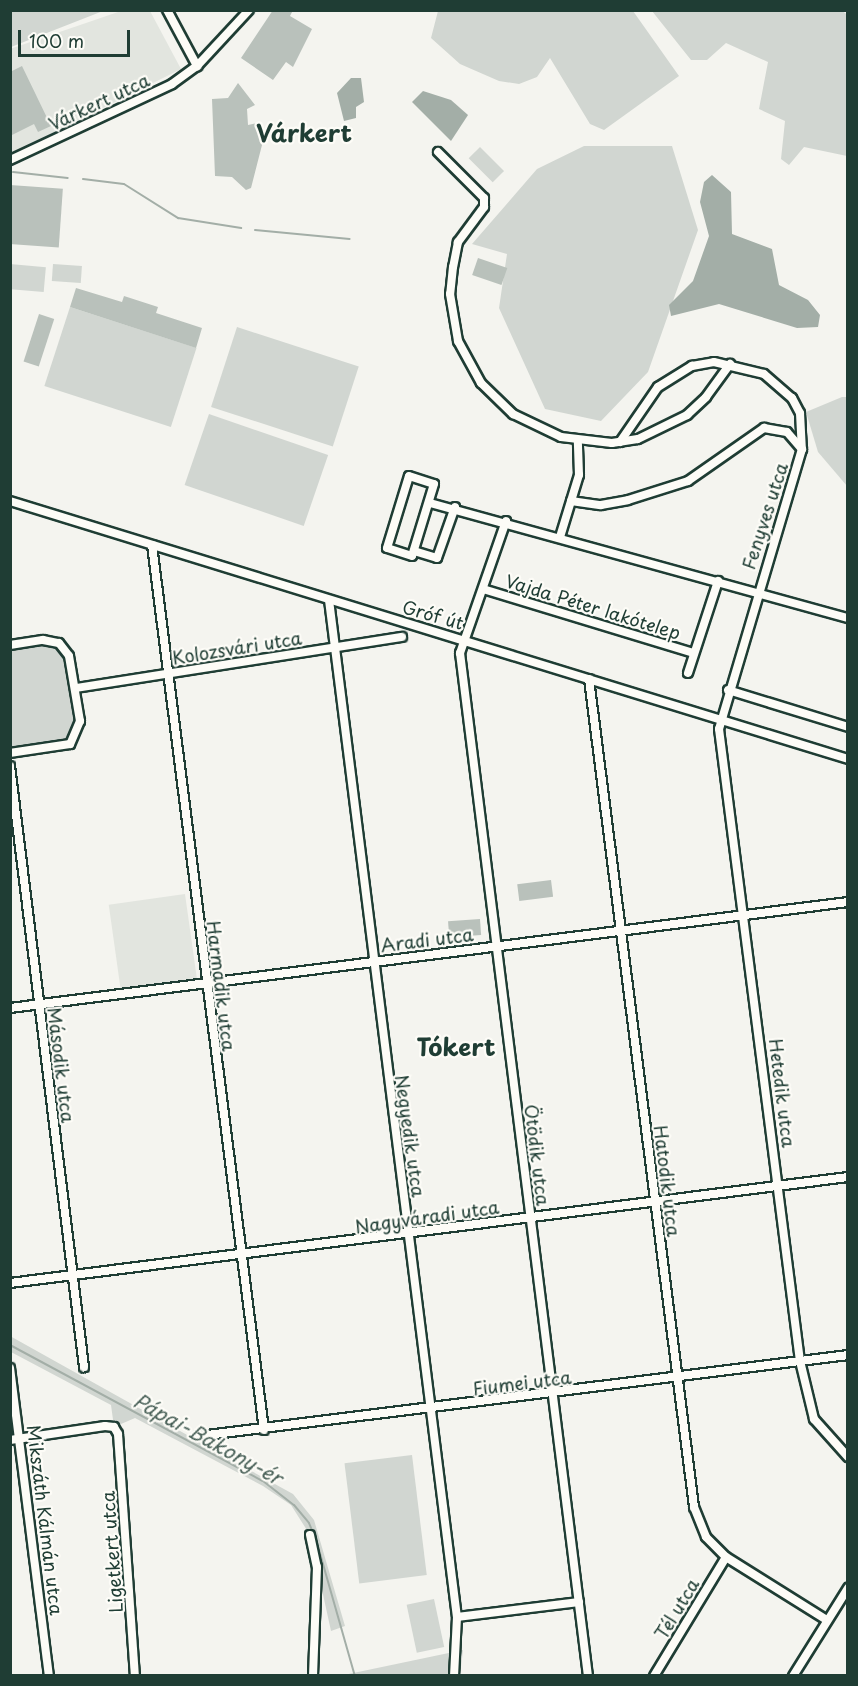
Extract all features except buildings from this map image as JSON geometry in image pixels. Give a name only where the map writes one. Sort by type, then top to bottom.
[{"type":"street","points":[[167,10],[197,66]]},
{"type":"street","name":"Várkert utca","points":[[10,160],[155,94],[197,66],[249,10]]},
{"type":"street","points":[[438,152],[484,198],[484,207],[458,242],[453,267],[452,319],[465,355],[481,382],[513,414],[536,427],[578,440],[620,442],[638,440],[687,415],[706,397],[729,364]]},
{"type":"street","name":"Fenyves utca","points":[[620,442],[648,399],[675,374],[692,366],[729,364],[764,374],[792,398],[803,430],[802,449],[756,592]]},
{"type":"street","name":"Fenyves utca","points":[[571,501],[610,503],[680,484],[709,470],[764,428],[787,432],[802,449]]},
{"type":"street","points":[[560,537],[579,468],[578,440]]},
{"type":"street","points":[[409,476],[434,484],[430,503],[412,556],[387,548],[409,476]]},
{"type":"street","name":"Gróf út","points":[[10,501],[848,759]]},
{"type":"street","points":[[430,503],[455,507],[506,521],[848,618]]},
{"type":"street","points":[[414,551],[437,558],[455,507]]},
{"type":"street","name":"Vajda Péter lakótelep","points":[[467,640],[506,521]]},
{"type":"street","name":"Harmadik utca","points":[[152,545],[166,674],[264,1430]]},
{"type":"street","name":"Vajda Péter lakótelep","points":[[688,673],[718,581]]},
{"type":"street","name":"Vajda Péter lakótelep","points":[[483,589],[694,653]]},
{"type":"street","points":[[719,719],[756,592]]},
{"type":"street","name":"Negyedik utca","points":[[329,600],[372,962],[457,1617],[454,1676]]},
{"type":"street","name":"Kolozsvári utca","points":[[76,688],[402,637]]},
{"type":"street","points":[[10,645],[43,640],[59,643],[69,656],[80,720],[70,744],[10,753]]},
{"type":"street","name":"Ötödik utca","points":[[467,640],[460,653],[588,1676]]},
{"type":"street","name":"Hatodik utca","points":[[589,679],[675,1378],[694,1507],[706,1537],[726,1557],[827,1620]]},
{"type":"street","points":[[728,690],[848,727]]},
{"type":"street","name":"Hetedik utca","points":[[719,719],[800,1361],[814,1419],[848,1457]]},
{"type":"street","name":"Második utca","points":[[10,766],[84,1367]]},
{"type":"street","name":"Aradi utca","points":[[10,1008],[848,902]]},
{"type":"street","name":"Nagyváradi utca","points":[[10,1283],[241,1257],[848,1177]]},
{"type":"street","name":"Fiumei utca","points":[[199,1436],[430,1410],[848,1355]]},
{"type":"street","name":"Mikszáth Kálmán utca","points":[[10,1368],[15,1440],[49,1676]]},
{"type":"street","name":"Ligetkert utca","points":[[15,1440],[114,1427],[135,1676]]},
{"type":"street","points":[[310,1535],[316,1567],[313,1676]]},
{"type":"street","name":"Tél utca","points":[[654,1676],[726,1557]]},
{"type":"street","points":[[793,1676],[848,1588]]},
{"type":"street","points":[[457,1617],[579,1602]]},
{"type":"shaded area","points":[[11,10],[103,10],[103,11],[11,47]]},
{"type":"shaded area","points":[[121,11],[150,11],[181,69],[11,154],[10,49]]},
{"type":"shaded area","points":[[438,11],[633,11],[679,76],[604,130],[590,124],[550,58],[537,77],[519,84],[499,81],[460,64],[431,38]]},
{"type":"shaded area","points":[[652,11],[842,11],[848,15],[847,156],[804,147],[789,165],[781,159],[785,121],[759,109],[768,62],[726,43],[707,60],[691,60]]},
{"type":"shaded area","points":[[351,78],[361,78],[364,102],[356,107],[356,118],[344,121],[337,93]]},
{"type":"shaded area","points":[[423,91],[451,100],[468,115],[451,141],[412,102]]},
{"type":"shaded area","points":[[584,146],[672,146],[698,230],[648,372],[601,421],[545,409],[499,308],[507,254],[472,244],[537,169]]},
{"type":"shaded area","points":[[480,147],[504,171],[493,182],[469,158]]},
{"type":"shaded area","points":[[712,175],[731,192],[732,234],[772,249],[779,285],[808,300],[820,315],[818,327],[797,328],[719,304],[671,316],[669,305],[693,281],[709,236],[700,202],[704,182]]},
{"type":"shaded area","points":[[10,264],[46,267],[44,292],[10,289]]},
{"type":"shaded area","points":[[53,264],[82,266],[81,283],[52,281]]},
{"type":"shaded area","points":[[70,307],[196,348],[171,427],[44,386]]},
{"type":"shaded area","points":[[237,327],[359,367],[333,446],[211,407]]},
{"type":"shaded area","points":[[847,397],[847,486],[818,452],[806,412]]},
{"type":"shaded area","points":[[209,414],[328,455],[304,526],[185,485]]},
{"type":"shaded area","points":[[42,645],[56,647],[63,656],[77,721],[67,741],[11,748],[11,649]]},
{"type":"shaded area","points":[[185,894],[197,978],[121,989],[109,905]]},
{"type":"shaded area","points":[[10,1336],[189,1436],[218,1442],[217,1452],[293,1494],[314,1520],[345,1626],[331,1631],[310,1535],[291,1505],[263,1486],[135,1418],[114,1427],[111,1405],[11,1352]]},
{"type":"shaded area","points":[[412,1455],[427,1575],[359,1583],[345,1463]]},
{"type":"shaded area","points":[[434,1599],[444,1647],[417,1653],[407,1605]]},
{"type":"shaded area","points":[[463,1650],[460,1675],[339,1676]]},
{"type":"waterway","points":[[13,172],[68,178]]},
{"type":"waterway","points":[[83,179],[124,184],[178,218],[241,228]]},
{"type":"waterway","points":[[255,230],[350,239]]},
{"type":"waterway","name":"Pápai-Bakony-ér","points":[[10,1345],[263,1481],[294,1505],[309,1523],[317,1543],[355,1676]]},
{"type":"district","name":"Várkert","points":[[304,133]]},
{"type":"district","name":"Tókert","points":[[456,1047]]}]
